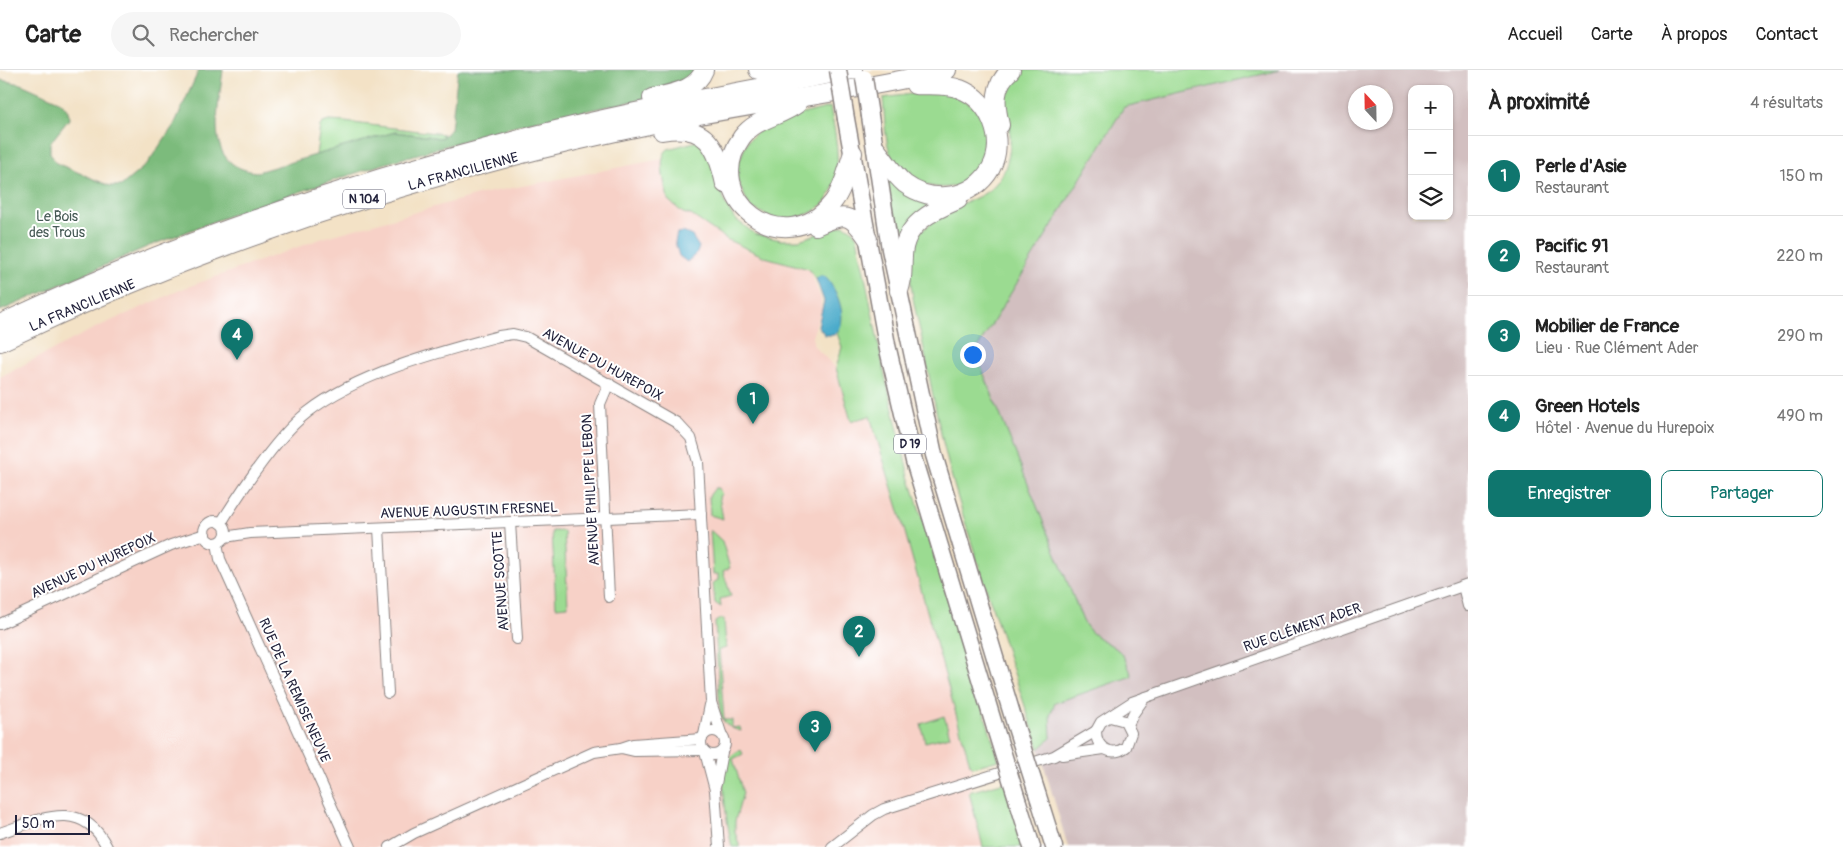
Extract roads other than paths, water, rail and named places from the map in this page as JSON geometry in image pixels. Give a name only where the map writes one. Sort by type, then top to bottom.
[{"type":"highway","points":[[589,123],[603,110],[685,89],[695,84],[704,70]]},
{"type":"highway","points":[[758,70],[799,72],[810,78]]},
{"type":"highway","name":"LA FRANCILIENNE","points":[[0,342],[181,264],[332,209],[469,168],[635,128],[893,82],[947,70]]},
{"type":"highway","points":[[899,291],[904,276],[902,255],[905,244],[918,222],[940,207],[974,192],[996,170],[1001,157],[1002,141],[995,110],[996,97],[1001,80],[1011,70]]},
{"type":"highway","name":"LA FRANCILIENNE","points":[[0,324],[170,251],[300,204],[368,182],[524,138],[589,123],[810,78],[860,73]]},
{"type":"highway","points":[[876,149],[895,175],[919,192],[936,198],[952,197],[972,188],[984,178],[995,156],[994,128],[988,111],[970,94],[943,85],[918,86],[893,82]]},
{"type":"highway","points":[[806,98],[790,110],[756,123],[743,135],[734,150],[730,167],[732,182],[747,212],[759,221],[773,227],[789,228],[805,224],[822,214],[834,202],[841,189],[853,153]]},
{"type":"highway","points":[[635,128],[653,133],[673,130],[690,131],[703,136],[717,152],[731,201],[740,214],[756,227],[772,232],[789,234],[807,230],[830,219],[845,217],[856,222],[868,239]]},
{"type":"main road","name":"D 19","points":[[860,73],[876,149],[899,291],[934,455],[1054,847]]},
{"type":"main road","name":"D 19","points":[[838,76],[887,344],[914,461],[929,516],[1032,847]]},
{"type":"street","name":"AVENUE DU HUREPOIX","points":[[0,624],[170,544],[218,534],[230,508],[290,430],[308,412],[333,396],[407,363],[484,340],[513,334],[526,337],[669,418],[691,438],[697,454],[711,702],[704,744],[715,790],[719,847]]},
{"type":"street","name":"AVENUE PHILIPPE LEBON","points":[[609,383],[600,404],[609,597]]},
{"type":"street","name":"AVENUE AUGUSTIN FRESNEL","points":[[218,534],[701,514]]},
{"type":"street","name":"AVENUE SCOTTE","points":[[510,522],[517,639]]},
{"type":"street","points":[[379,528],[388,693]]},
{"type":"street","name":"RUE DE LA REMISE NEUVE","points":[[218,534],[220,559],[350,847]]},
{"type":"street","points":[[1465,585],[1468,606]]},
{"type":"street","name":"RUE CLÉMENT ADER","points":[[1054,756],[1096,732],[1101,722],[1124,706],[1465,585]]},
{"type":"street","name":"RUE CLÉMENT ADER","points":[[832,847],[873,815],[884,809],[1054,756],[1104,749],[1116,752],[1126,747],[1131,737],[1128,725],[1133,714],[1146,697]]},
{"type":"street","name":"AVENUE DU HUREPOIX","points":[[711,702],[721,733]]},
{"type":"street","points":[[1110,717],[1120,718],[1128,725]]},
{"type":"street","points":[[390,847],[414,834],[594,752],[621,748],[633,744],[704,744],[714,755],[722,752],[726,742],[721,733],[712,730],[704,744]]},
{"type":"street","points":[[1096,732],[1098,741],[1104,749]]},
{"type":"street","name":"AVENUE DU HUREPOIX","points":[[715,790],[722,752]]},
{"type":"street","points":[[0,832],[55,816],[74,816],[95,828],[107,847]]},
{"type":"water","points":[[683,232],[692,236],[699,247],[697,253],[687,262],[679,256],[675,242],[677,233]]},
{"type":"water","points":[[824,276],[829,281],[840,305],[841,322],[839,329],[834,335],[825,335],[818,326],[824,301],[816,279]]},
{"type":"place","name":"Green Hotels","points":[[237,360]]},
{"type":"place","name":"Perle d'Asie","points":[[753,424]]},
{"type":"place","name":"Pacific 91","points":[[859,657]]},
{"type":"place","name":"Mobilier de France","points":[[815,752]]},
{"type":"park label","name":"Le Bois des Trous","points":[[57,224]]}]
